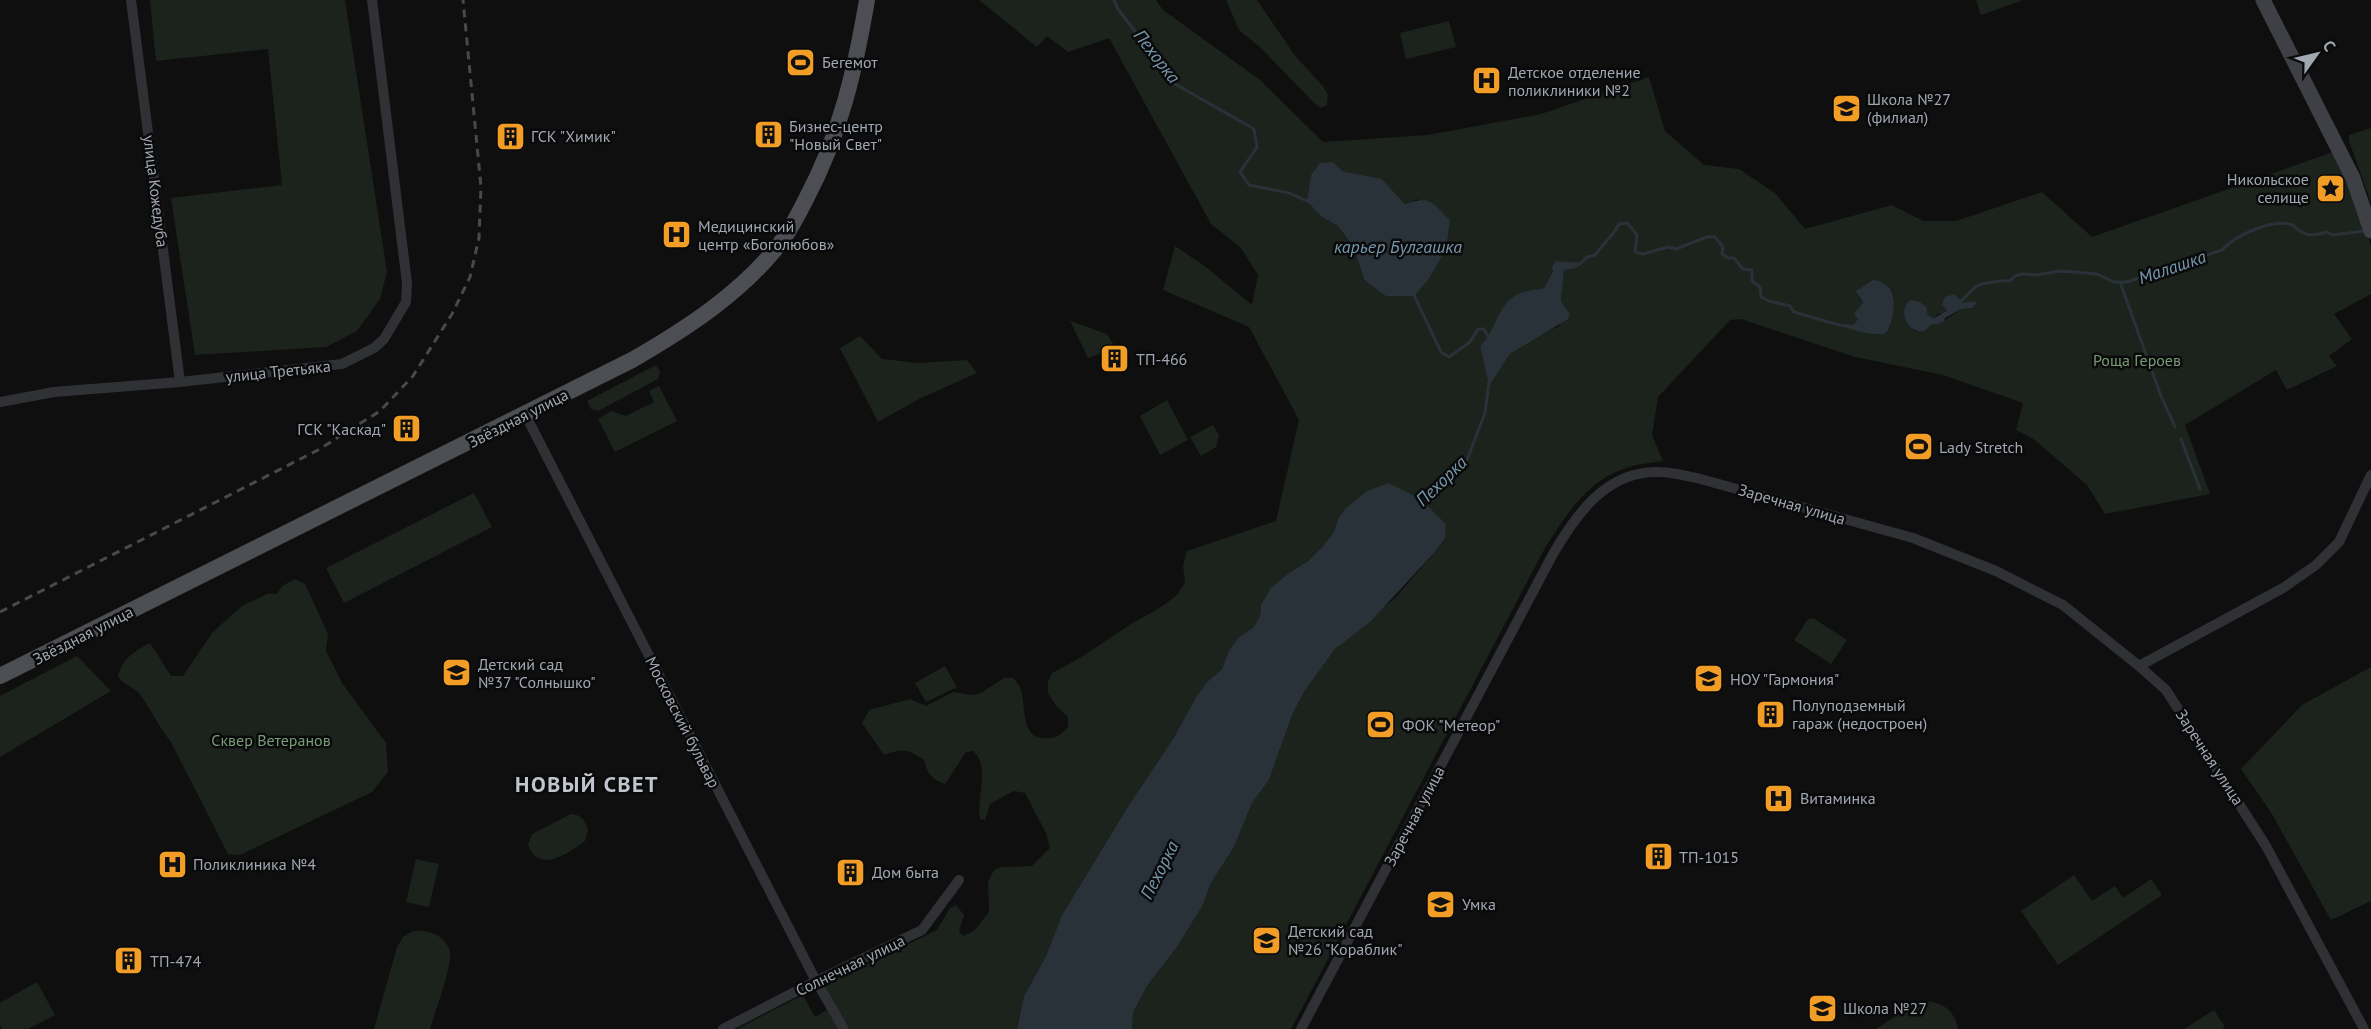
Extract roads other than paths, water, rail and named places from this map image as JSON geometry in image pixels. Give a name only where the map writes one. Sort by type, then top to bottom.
[{"type":"main road","name":"Звёздная улица","points":[[0,676],[651,349],[718,303],[750,276],[782,241],[825,163],[846,102],[858,55],[867,0]]},
{"type":"main road","points":[[2263,0],[2353,178],[2371,231]]},
{"type":"street","name":"улица Кожедуба","points":[[131,0],[180,382]]},
{"type":"street","name":"улица Третьяка","points":[[0,402],[54,392],[180,382],[342,364],[374,348],[384,339],[406,302],[407,283],[372,0]]},
{"type":"street","name":"Московский бульвар","points":[[525,414],[816,981],[844,1029]]},
{"type":"street","name":"Заречная улица","points":[[1301,1029],[1576,516],[1601,490],[1629,477],[1661,472],[1697,478],[1913,538],[1996,571],[2063,605],[2166,690],[2266,846],[2364,1029]]},
{"type":"street","points":[[2139,666],[2283,588],[2316,564],[2339,542],[2371,475]]},
{"type":"street","name":"Солнечная улица","points":[[723,1029],[922,930],[959,880]]},
{"type":"water","name":"карьер Булгашка","points":[[1333,162],[1342,171],[1382,179],[1405,204],[1420,200],[1430,202],[1450,220],[1446,249],[1428,280],[1414,296],[1386,296],[1364,280],[1354,248],[1338,226],[1321,216],[1307,201],[1311,175],[1320,163]]},
{"type":"water","points":[[1556,261],[1583,263],[1576,268],[1564,270],[1561,301],[1570,314],[1568,319],[1510,354],[1489,386],[1480,346],[1486,340],[1506,303],[1523,292],[1544,288]]},
{"type":"water","points":[[1873,280],[1887,286],[1893,296],[1893,314],[1888,330],[1885,333],[1876,334],[1844,327],[1854,324],[1858,319],[1854,314],[1863,303],[1856,291]]},
{"type":"water","points":[[1954,294],[1963,303],[1977,301],[1973,308],[1961,309],[1939,324],[1930,325],[1926,330],[1920,332],[1910,326],[1906,320],[1905,307],[1910,300],[1920,302],[1927,308],[1930,317],[1934,318],[1947,311],[1942,305],[1945,297]]},
{"type":"water","points":[[1389,483],[1422,500],[1446,524],[1445,539],[1370,622],[1335,649],[1304,692],[1292,715],[1269,780],[1252,803],[1234,847],[1211,883],[1203,905],[1177,947],[1147,986],[1133,1013],[1132,1029],[1017,1029],[1024,996],[1046,956],[1062,915],[1127,808],[1173,739],[1195,699],[1206,683],[1222,669],[1229,650],[1239,637],[1253,628],[1260,616],[1261,605],[1271,588],[1308,561],[1323,546],[1334,532],[1338,519],[1346,508],[1367,491]]},
{"type":"waterway","name":"Пехорка","points":[[1114,0],[1118,9],[1175,84],[1254,129],[1257,147],[1240,172],[1249,185],[1289,193],[1309,202]]},
{"type":"waterway","name":"Малашка","points":[[1580,264],[1587,257],[1595,255],[1619,224],[1627,223],[1637,235],[1635,252],[1643,254],[1668,247],[1676,249],[1707,237],[1715,237],[1723,247],[1722,254],[1728,258],[1734,258],[1743,269],[1752,270],[1752,281],[1760,287],[1761,297],[1790,306],[1794,312],[1850,326]]},
{"type":"waterway","name":"Малашка","points":[[1959,303],[1977,286],[2010,281],[2022,274],[2036,275],[2061,271],[2097,274],[2114,282],[2127,282],[2222,250],[2228,244],[2255,229],[2275,224],[2293,225],[2300,231],[2312,235],[2326,232],[2333,235],[2364,231]]},
{"type":"waterway","points":[[2120,282],[2161,396],[2175,427]]},
{"type":"waterway","name":"Пехорка","points":[[1413,293],[1441,352],[1449,357],[1470,342],[1478,329],[1484,329],[1490,340]]},
{"type":"waterway","name":"Пехорка","points":[[1422,500],[1445,473],[1467,460],[1485,413],[1489,382]]},
{"type":"waterway","points":[[2181,439],[2200,489]]},
{"type":"railway","points":[[0,612],[318,450],[380,411],[413,376],[452,314],[470,277],[479,238],[481,187],[463,0]]},
{"type":"place","name":"Бегемот","points":[[801,62]]},
{"type":"place","name":"Детское отделение поликлиники №2","points":[[1487,81]]},
{"type":"place","name":"Школа №27 (филиал)","points":[[1846,108]]},
{"type":"place","name":"Бизнес-центр \"Новый Свет\"","points":[[768,135]]},
{"type":"place","name":"ГСК \"Химик\"","points":[[510,136]]},
{"type":"place","name":"Никольское селище","points":[[2330,188]]},
{"type":"place","name":"Медицинский центр «Боголюбов»","points":[[677,235]]},
{"type":"place","name":"ТП-466","points":[[1115,359]]},
{"type":"place","name":"ГСК \"Каскад\"","points":[[407,429]]},
{"type":"place","name":"Lady Stretch","points":[[1918,447]]},
{"type":"place","name":"Детский сад №37 \"Солнышко\"","points":[[457,673]]},
{"type":"place","name":"НОУ \"Гармония\"","points":[[1709,679]]},
{"type":"place","name":"Полуподземный гараж (недостроен)","points":[[1771,714]]},
{"type":"place","name":"ФОК \"Метеор\"","points":[[1381,725]]},
{"type":"place","name":"Витаминка","points":[[1779,798]]},
{"type":"place","name":"ТП-1015","points":[[1658,857]]},
{"type":"place","name":"Поликлиника №4","points":[[172,864]]},
{"type":"place","name":"Дом быта","points":[[851,872]]},
{"type":"place","name":"Умка","points":[[1441,904]]},
{"type":"place","name":"Детский сад №26 \"Кораблик\"","points":[[1267,940]]},
{"type":"place","name":"ТП-474","points":[[129,961]]},
{"type":"place","name":"Школа №27","points":[[1822,1008]]},
{"type":"district","name":"НОВЫЙ СВЕТ","points":[[587,784]]},
{"type":"park label","name":"Роща Героев","points":[[2137,360]]},
{"type":"park label","name":"Сквер Ветеранов","points":[[271,740]]}]
